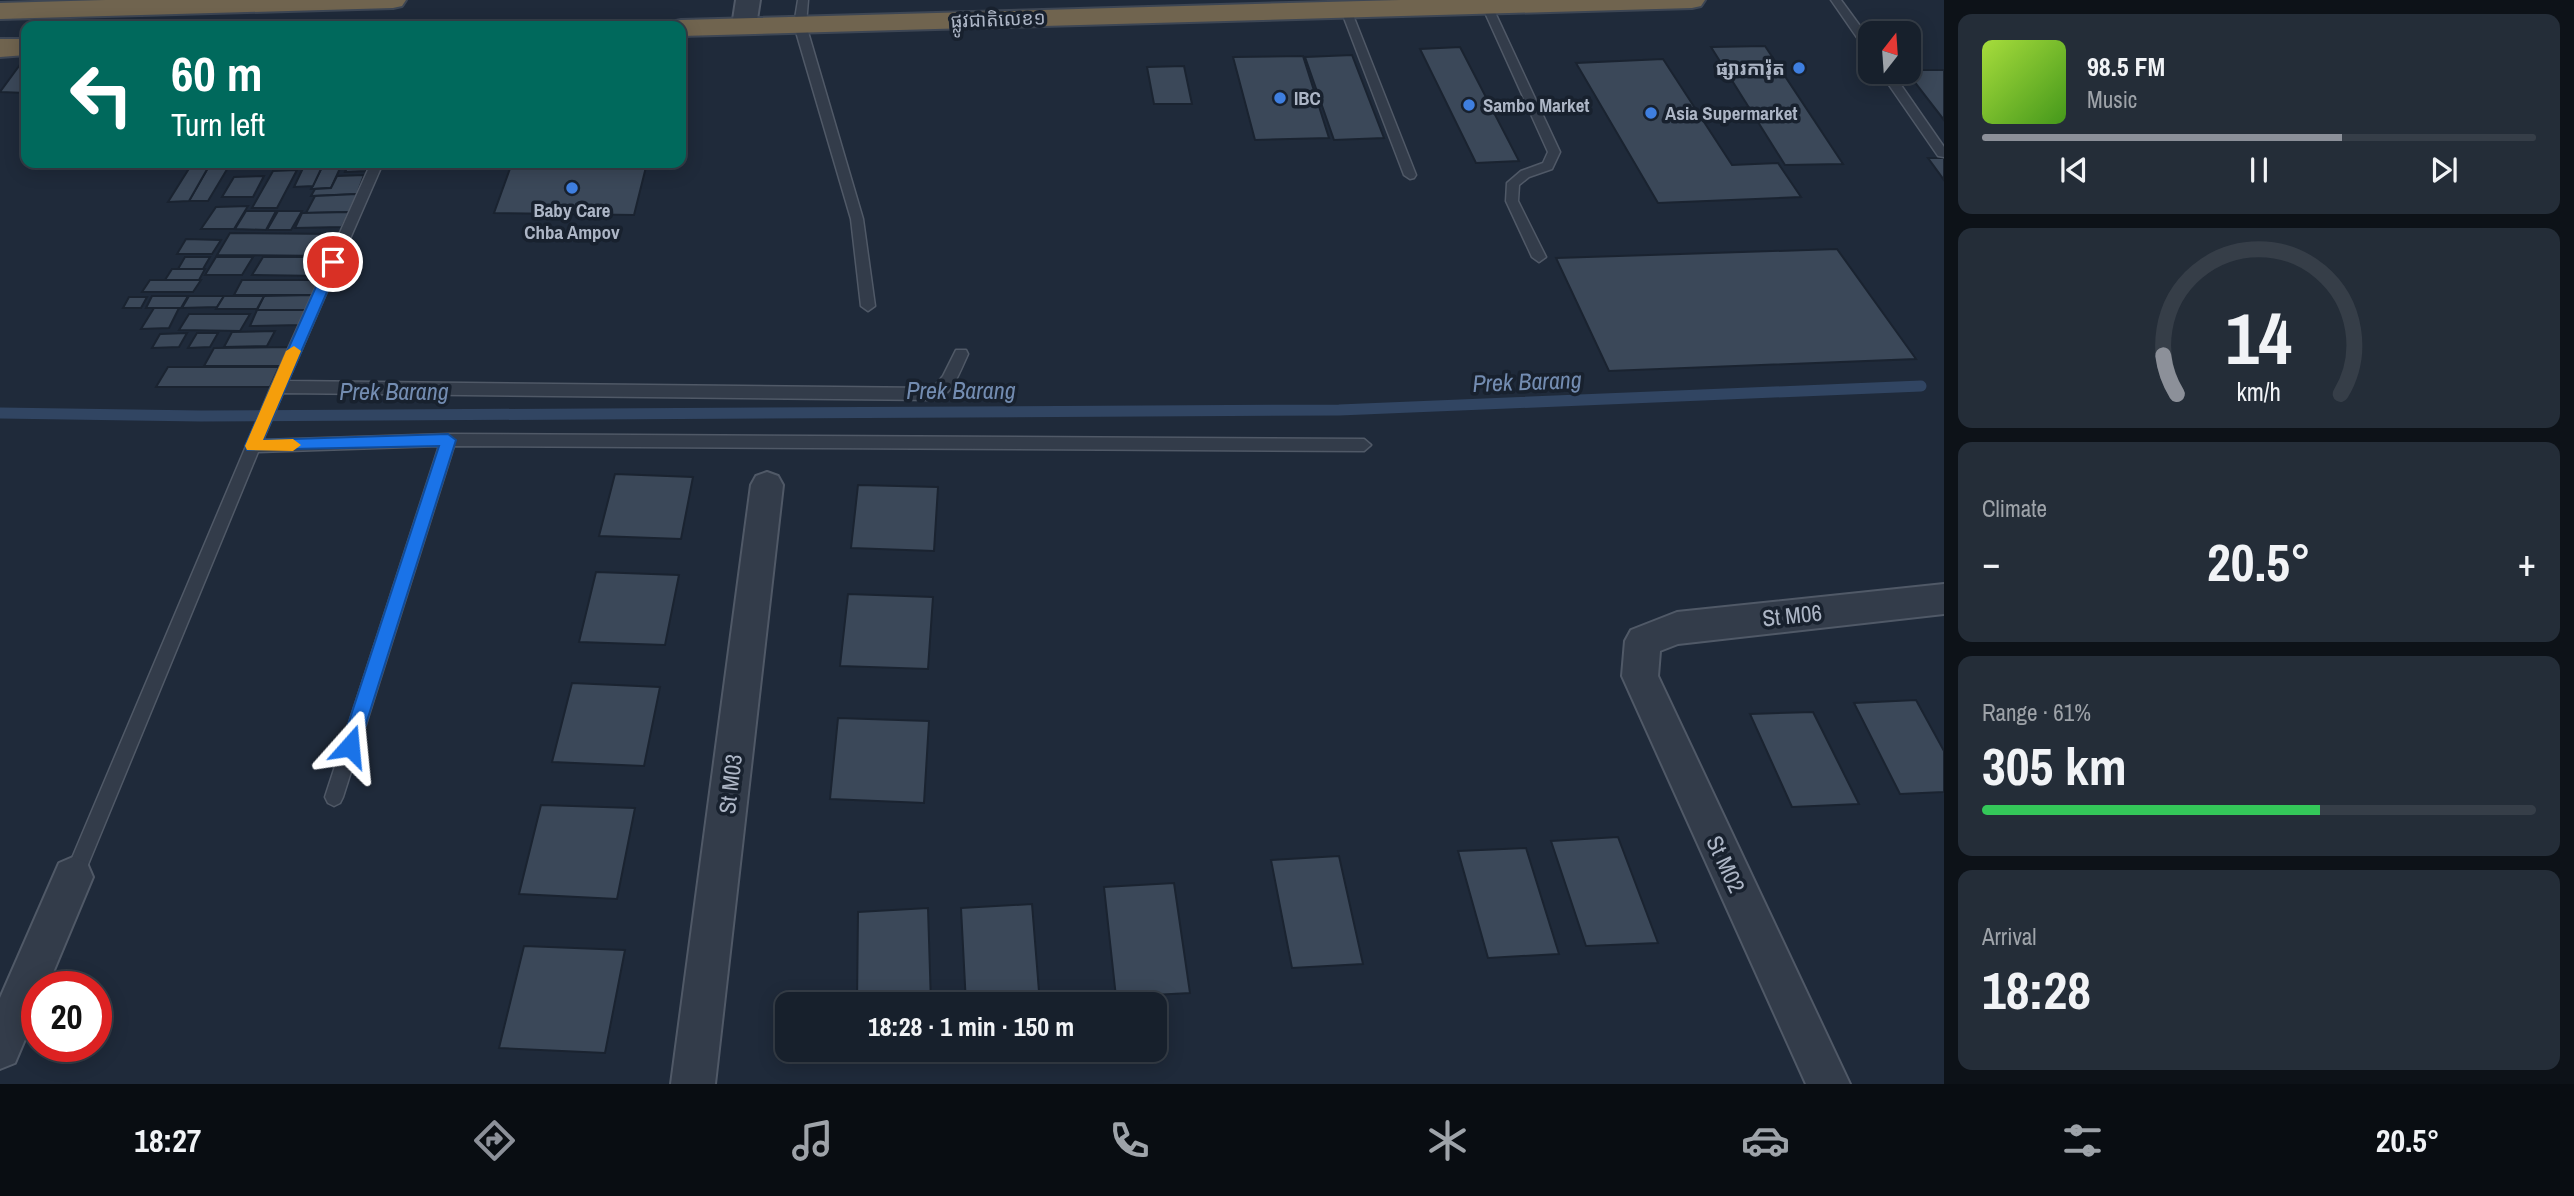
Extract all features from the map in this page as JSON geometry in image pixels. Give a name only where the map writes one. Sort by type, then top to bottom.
[{"type":"highway","points":[[0,11],[117,4],[393,0]]},
{"type":"highway","name":"ផ្លូវជាតិលេខ១","points":[[686,27],[746,13],[1204,7],[1346,10],[1437,4],[1487,6],[1692,0]]},
{"type":"highway","points":[[0,48],[21,47]]},
{"type":"street","name":"St M03","points":[[693,1084],[767,485]]},
{"type":"street","name":"St M06","points":[[1643,640],[1677,628],[1944,598]]},
{"type":"street","name":"St M02","points":[[1643,640],[1640,676],[1828,1084]]},
{"type":"street","points":[[0,1048],[73,877]]},
{"type":"lane","points":[[1836,0],[1858,31]]},
{"type":"lane","points":[[1487,6],[1554,152],[1548,166],[1525,174],[1513,183],[1512,201],[1539,257]]},
{"type":"lane","points":[[1346,10],[1410,175]]},
{"type":"lane","points":[[801,12],[857,219],[868,306]]},
{"type":"lane","points":[[1894,84],[1942,153]]},
{"type":"lane","points":[[73,877],[275,393],[375,168]]},
{"type":"lane","points":[[275,393],[937,394],[961,354]]},
{"type":"lane","points":[[255,440],[1364,445]]},
{"type":"lane","points":[[334,797],[448,440]]},
{"type":"building","points":[[1765,46],[1843,164],[1785,165],[1711,47]]},
{"type":"building","name":"Sambo Market","points":[[1460,47],[1519,161],[1476,163],[1420,49]]},
{"type":"building","points":[[1352,55],[1384,138],[1334,140],[1305,57]]},
{"type":"building","name":"IBC","points":[[1303,56],[1329,138],[1255,140],[1233,57]]},
{"type":"building","name":"Asia Supermarket","points":[[1663,59],[1732,165],[1778,163],[1801,197],[1658,203],[1576,63]]},
{"type":"building","points":[[21,63],[21,93],[0,92]]},
{"type":"building","points":[[1184,66],[1192,104],[1154,104],[1147,67]]},
{"type":"building","points":[[1922,70],[1944,70],[1944,120],[1916,84],[1922,84]]},
{"type":"building","points":[[1928,158],[1944,158],[1944,180]]},
{"type":"building","points":[[189,168],[208,168],[189,201],[168,202]]},
{"type":"building","points":[[208,168],[228,168],[208,201],[189,201]]},
{"type":"building","points":[[303,168],[322,168],[313,186],[294,187]]},
{"type":"building","points":[[322,168],[340,168],[331,188],[311,189]]},
{"type":"building","points":[[347,168],[368,168],[366,171],[345,172]]},
{"type":"building","name":"Baby Care Chba Ampov","points":[[510,168],[646,168],[634,215],[494,213]]},
{"type":"building","points":[[297,170],[277,208],[252,208],[273,171]]},
{"type":"building","points":[[364,175],[357,194],[311,196],[315,189],[331,188],[337,176]]},
{"type":"building","points":[[264,176],[253,197],[222,197],[234,177]]},
{"type":"building","points":[[357,194],[349,212],[306,213],[315,196]]},
{"type":"building","points":[[248,206],[234,229],[201,229],[216,207]]},
{"type":"building","points":[[246,211],[276,211],[266,230],[235,229]]},
{"type":"building","points":[[278,211],[302,211],[291,230],[267,230]]},
{"type":"building","points":[[349,212],[342,227],[295,228],[302,213]]},
{"type":"building","points":[[230,233],[339,234],[330,256],[217,255]]},
{"type":"building","points":[[186,239],[221,240],[212,254],[177,254]]},
{"type":"building","points":[[1837,249],[1916,359],[1609,371],[1556,258]]},
{"type":"building","points":[[185,257],[210,257],[203,269],[178,269]]},
{"type":"building","points":[[216,257],[253,257],[242,275],[205,275]]},
{"type":"building","points":[[263,257],[329,257],[321,276],[252,275]]},
{"type":"building","points":[[172,269],[205,269],[199,280],[165,280]]},
{"type":"building","points":[[150,280],[201,280],[193,292],[142,292]]},
{"type":"building","points":[[242,280],[320,280],[313,295],[234,295]]},
{"type":"building","points":[[313,295],[307,310],[257,310],[264,296]]},
{"type":"building","points":[[152,296],[188,296],[181,308],[146,308]]},
{"type":"building","points":[[189,296],[224,296],[217,307],[182,308]]},
{"type":"building","points":[[224,296],[264,296],[257,309],[216,309]]},
{"type":"building","points":[[129,297],[147,297],[141,308],[123,308]]},
{"type":"building","points":[[154,308],[179,308],[169,328],[141,329]]},
{"type":"building","points":[[257,310],[307,310],[301,325],[250,326]]},
{"type":"building","points":[[189,314],[250,314],[240,331],[179,330]]},
{"type":"building","points":[[275,331],[267,346],[224,347],[232,332]]},
{"type":"building","points":[[187,333],[179,347],[152,348],[160,334]]},
{"type":"building","points":[[197,333],[218,333],[210,347],[188,348]]},
{"type":"building","points":[[291,347],[283,366],[204,366],[214,348]]},
{"type":"building","points":[[168,367],[279,367],[270,387],[156,387]]},
{"type":"building","points":[[615,474],[693,477],[681,539],[599,536]]},
{"type":"building","points":[[858,485],[938,487],[934,551],[851,548]]},
{"type":"building","points":[[596,572],[679,575],[665,645],[579,642]]},
{"type":"building","points":[[848,594],[933,597],[928,669],[840,666]]},
{"type":"building","points":[[572,683],[660,687],[644,766],[552,762]]},
{"type":"building","points":[[1916,700],[1944,751],[1944,792],[1900,794],[1854,703]]},
{"type":"building","points":[[1813,712],[1859,804],[1792,807],[1750,714]]},
{"type":"building","points":[[838,718],[929,721],[924,803],[830,799]]},
{"type":"building","points":[[541,805],[635,808],[617,899],[519,894]]},
{"type":"building","points":[[1618,837],[1658,943],[1586,946],[1551,841]]},
{"type":"building","points":[[1526,848],[1559,954],[1488,958],[1458,851]]},
{"type":"building","points":[[1339,856],[1363,964],[1292,968],[1271,860]]},
{"type":"building","points":[[1174,883],[1190,993],[1115,992],[1104,887]]},
{"type":"building","points":[[1032,904],[1039,992],[965,992],[961,908]]},
{"type":"building","points":[[928,908],[931,992],[857,992],[858,912]]},
{"type":"building","points":[[524,946],[625,950],[605,1053],[499,1048]]},
{"type":"waterway","name":"Prek Barang","points":[[0,413],[201,416],[1339,410],[1921,386]]},
{"type":"slow traffic","points":[[293,445],[253,446],[294,351]]},
{"type":"place","name":"ផ្សារការ៉ុត","points":[[1799,68]]},
{"type":"place","name":"IBC","points":[[1280,98]]},
{"type":"place","name":"Sambo Market","points":[[1469,105]]},
{"type":"place","name":"Asia Supermarket","points":[[1651,113]]},
{"type":"place","name":"Baby Care Chba Ampov","points":[[572,188]]},
{"type":"route","points":[[333,262],[253,446],[448,440],[350,746]]}]
